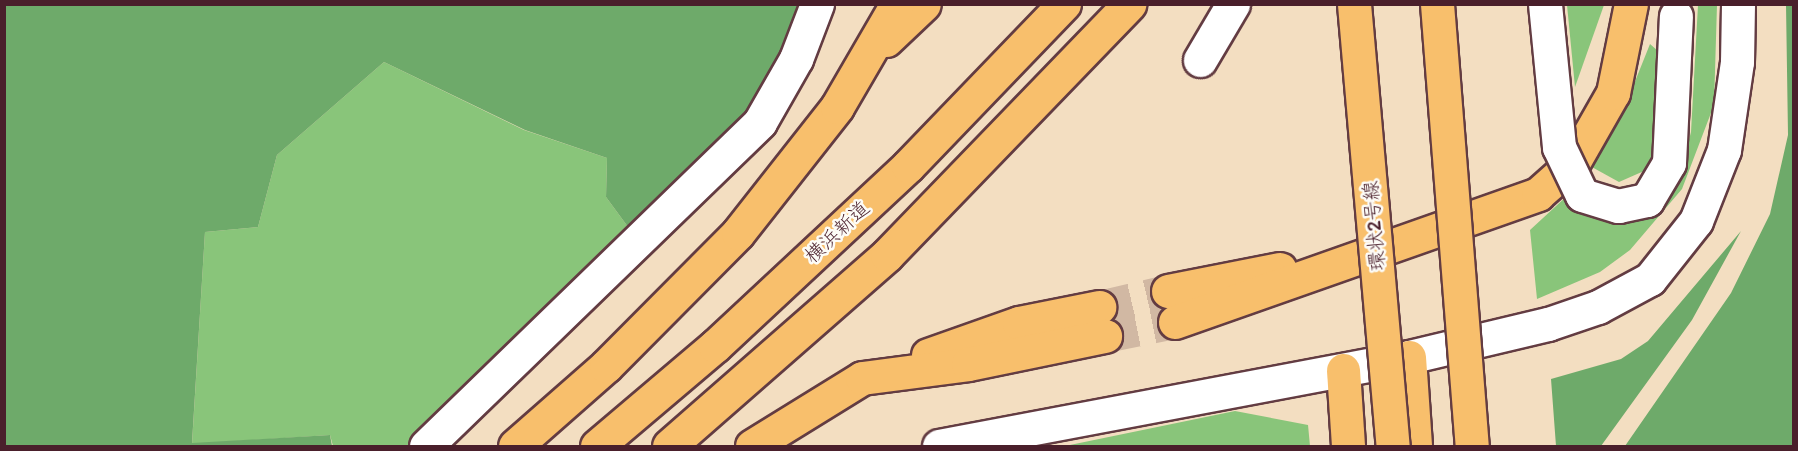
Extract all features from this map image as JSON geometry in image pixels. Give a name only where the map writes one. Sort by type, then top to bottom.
[{"type":"main road","points":[[515,447],[606,366],[738,233],[837,107],[897,4]]},
{"type":"main road","points":[[865,59],[924,4]]},
{"type":"main road","name":"横浜新道","points":[[597,447],[715,346],[908,166],[1064,4]]},
{"type":"main road","points":[[669,447],[887,255],[1129,4]]},
{"type":"main road","name":"環状2号線","points":[[1354,4],[1393,447]]},
{"type":"main road","points":[[1437,4],[1472,447]]},
{"type":"main road","points":[[1612,93],[1617,4]]},
{"type":"main road","points":[[1171,307],[1365,255],[1538,194],[1574,164],[1612,93],[1631,4]]},
{"type":"main road","points":[[752,447],[862,378],[1019,323],[1102,321]]},
{"type":"main road","points":[[1409,357],[1414,447]]},
{"type":"main road","points":[[1343,370],[1348,447]]},
{"type":"street","points":[[426,447],[760,122],[796,59],[817,4]]},
{"type":"street","points":[[1031,39],[1045,4]]},
{"type":"street","points":[[1200,60],[1233,4]]},
{"type":"street","points":[[1545,4],[1559,147],[1582,195],[1618,206],[1647,200],[1668,163],[1676,10]]},
{"type":"street","points":[[939,447],[1409,357],[1548,324],[1598,307],[1650,279],[1696,221],[1724,150],[1737,62],[1738,4]]},
{"type":"green space","points":[[4,5],[808,5],[800,79],[631,231],[606,197],[607,158],[525,130],[384,62],[277,155],[258,227],[205,232],[192,443],[330,435],[332,446],[5,446]]},
{"type":"green space","points":[[1567,5],[1604,5],[1575,87]]},
{"type":"green space","points":[[1698,5],[1717,5],[1714,105],[1682,189],[1630,250],[1600,272],[1537,299],[1530,230],[1568,195],[1662,200],[1678,182],[1691,132]]},
{"type":"green space","points":[[1786,5],[1794,5],[1793,446],[1625,446],[1731,293],[1770,214],[1788,135]]},
{"type":"green space","points":[[1650,44],[1658,51],[1654,152],[1644,171],[1619,182],[1590,166],[1622,114]]},
{"type":"green space","points":[[384,62],[524,130],[607,158],[606,197],[631,231],[410,446],[333,446],[330,435],[192,444],[205,232],[258,227],[277,155]]},
{"type":"green space","points":[[1741,231],[1692,320],[1601,446],[1556,446],[1551,379],[1621,359],[1648,341]]},
{"type":"green space","points":[[1235,411],[1308,425],[1310,446],[1065,446]]},
{"type":"tunnel","points":[[1099,307],[1168,291]]},
{"type":"tunnel","points":[[1105,336],[1175,322]]}]
